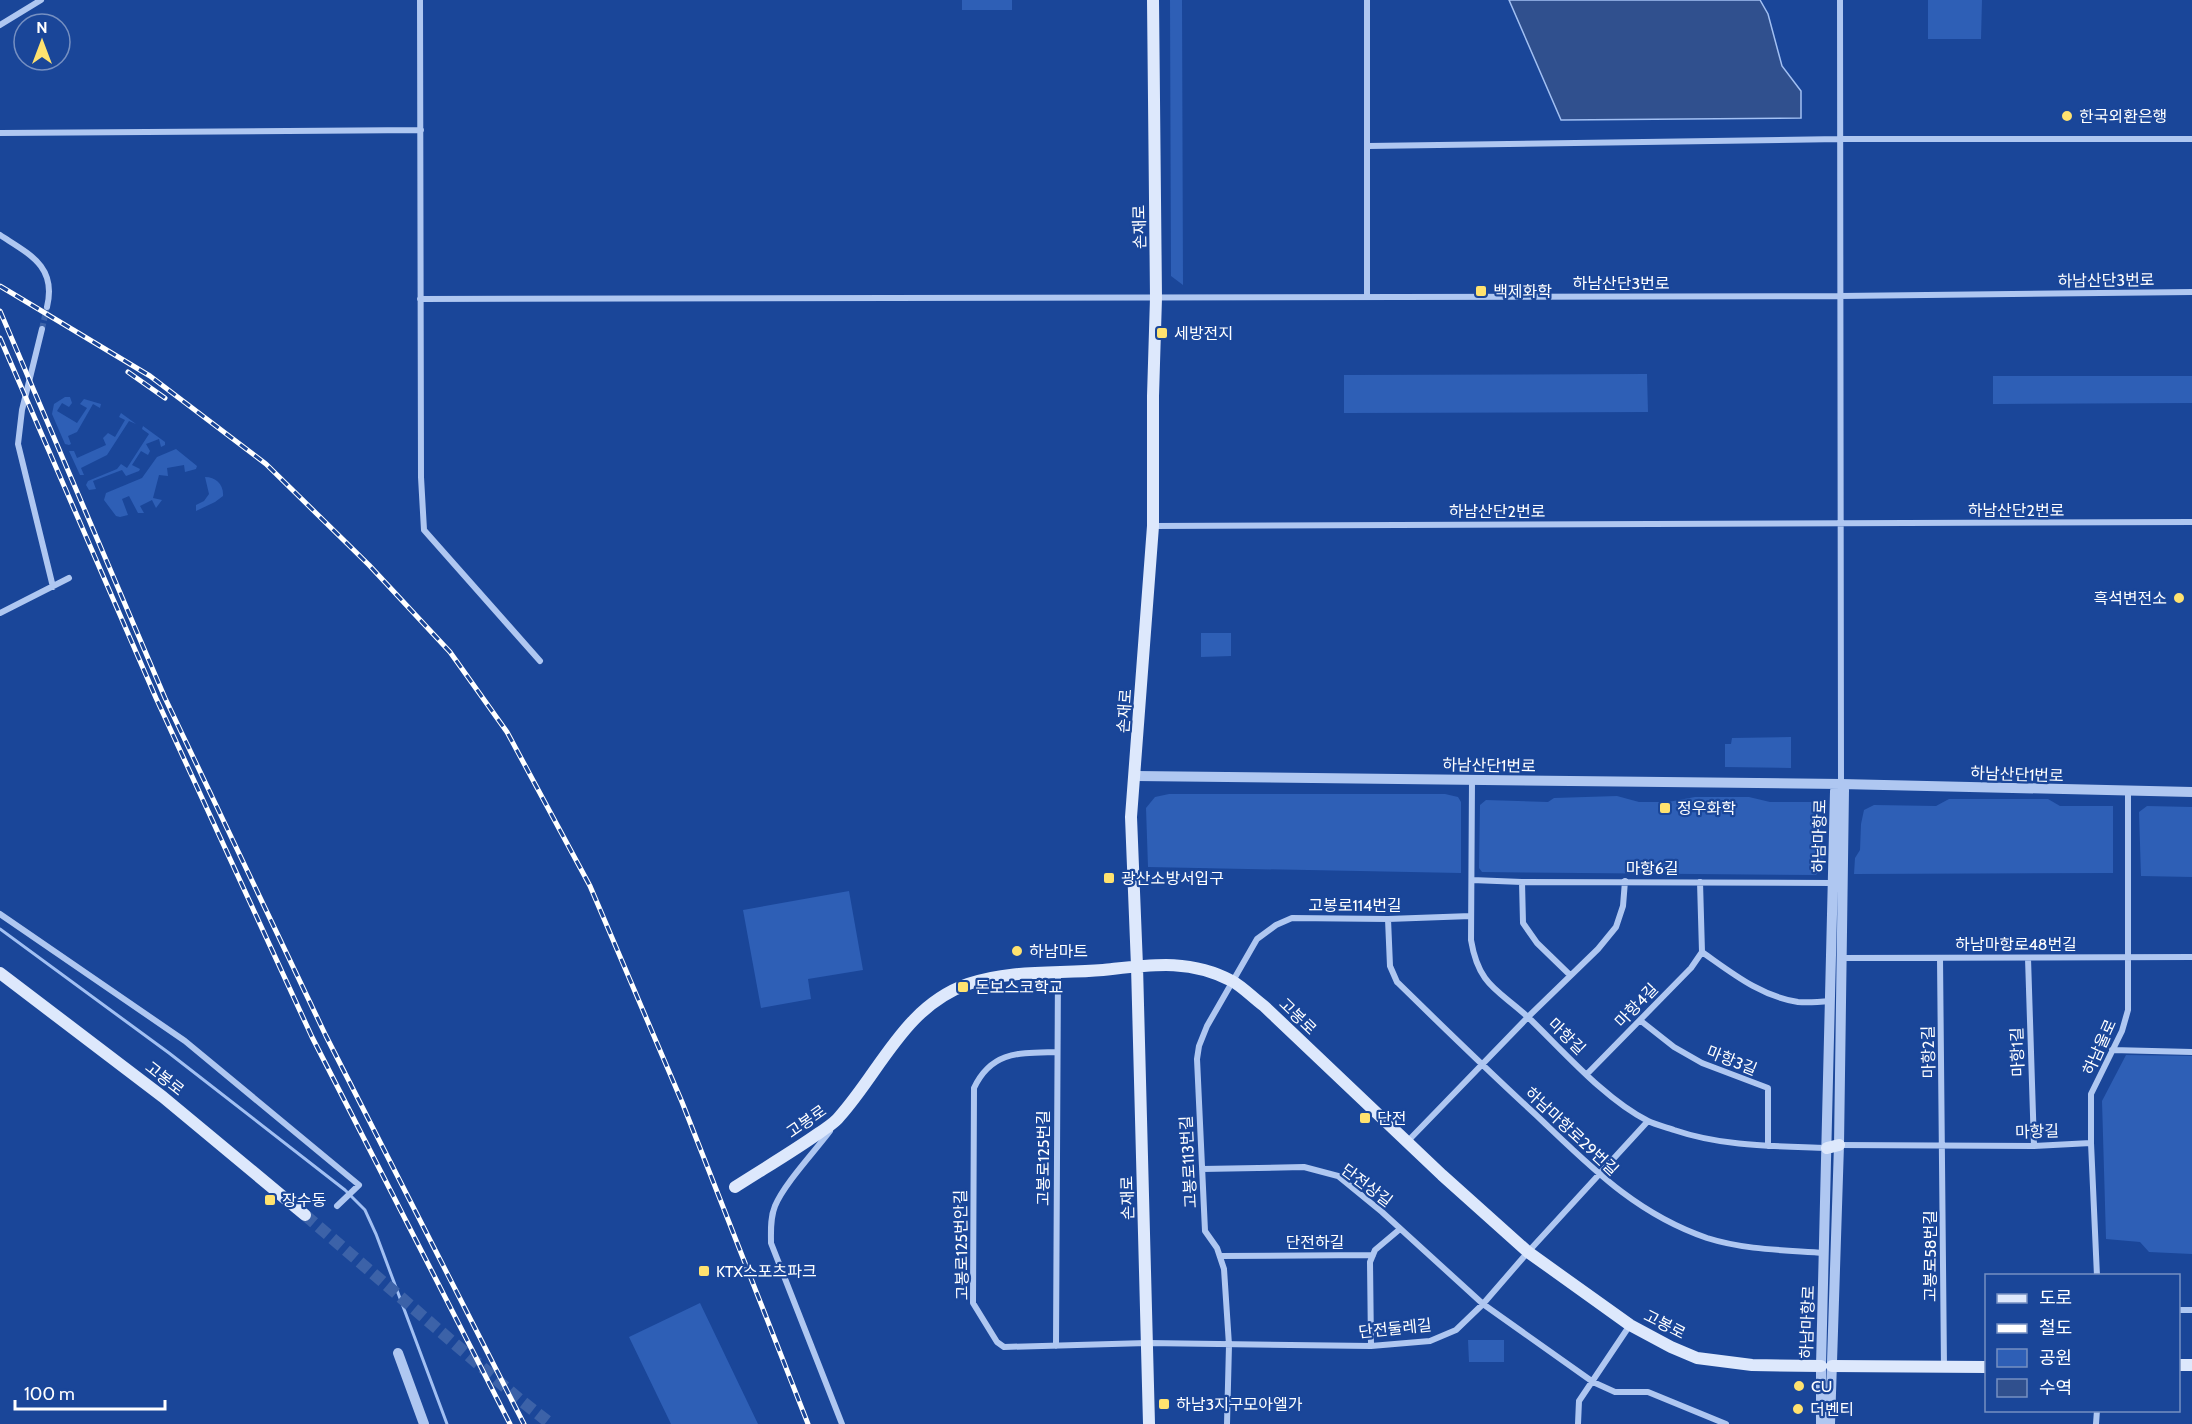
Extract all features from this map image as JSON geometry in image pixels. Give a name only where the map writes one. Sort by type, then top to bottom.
[{"type":"main road","name":"손재로","points":[[1149,1424],[1131,817],[1136,776],[1153,526],[1156,298],[1154,0]]},
{"type":"main road","name":"고봉로","points":[[735,1187],[839,1118],[918,1015],[967,985],[1015,974],[1177,964],[1215,973],[1233,982],[1264,1006],[1407,1142],[1528,1252],[1630,1325],[1671,1347],[1697,1358],[1752,1365],[1985,1367]]},
{"type":"main road","name":"고봉로","points":[[0,973],[163,1097],[305,1215]]},
{"type":"street","points":[[0,25],[41,0]]},
{"type":"street","points":[[420,0],[421,477],[424,530],[540,662]]},
{"type":"street","points":[[1367,0],[1367,296]]},
{"type":"street","points":[[1840,0],[1841,784]]},
{"type":"street","points":[[0,133],[421,130]]},
{"type":"street","points":[[1368,146],[1840,139],[2192,139]]},
{"type":"street","points":[[0,235],[36,258],[42,266],[50,293],[47,307]]},
{"type":"street","name":"하남산단3번로","points":[[420,299],[1840,296],[2192,292]]},
{"type":"street","points":[[42,329],[19,422],[18,444],[53,587]]},
{"type":"street","name":"하남산단2번로","points":[[1153,526],[2192,522]]},
{"type":"street","points":[[0,614],[69,578]]},
{"type":"street","name":"하남산단1번로","points":[[1136,776],[1841,784],[2192,792]]},
{"type":"street","name":"마항길","points":[[1472,780],[1471,940],[1474,960],[1485,981],[1528,1017],[1610,1096],[1648,1121],[1693,1136],[1720,1142],[1768,1146],[2034,1146],[2091,1143]]},
{"type":"street","name":"하남마항로","points":[[1821,1424],[1826,1366],[1840,958],[1844,790],[1841,784],[1835,791],[1831,1002],[1833,1146],[1824,1253],[1826,1366],[1830,1424]]},
{"type":"street","name":"하남울로","points":[[2097,1274],[2091,1094],[2122,1031],[2128,1010],[2128,792]]},
{"type":"street","name":"마항6길","points":[[1472,880],[1833,883]]},
{"type":"street","points":[[1407,1142],[1528,1017],[1598,950],[1616,927],[1623,906],[1625,881]]},
{"type":"street","points":[[1522,882],[1523,922],[1537,943],[1570,975]]},
{"type":"street","points":[[1700,882],[1702,952],[1759,991],[1777,998],[1800,1002],[1831,1002]]},
{"type":"street","points":[[0,914],[185,1041],[359,1185],[340,1204]]},
{"type":"street","name":"고봉로114번길","points":[[1233,982],[1257,939],[1276,925],[1292,918],[1388,919],[1471,916]]},
{"type":"street","name":"하남마항로29번길","points":[[1388,919],[1390,966],[1397,982],[1621,1194],[1658,1216],[1706,1237],[1747,1248],[1824,1253]]},
{"type":"street","name":"마항4길","points":[[1587,1074],[1691,968],[1702,952]]},
{"type":"street","name":"하남마항로48번길","points":[[1840,958],[2192,957]]},
{"type":"street","name":"마항2길","points":[[1941,958],[1943,1146]]},
{"type":"street","name":"마항1길","points":[[2028,958],[2034,1146]]},
{"type":"street","name":"고봉로125번길","points":[[1056,1346],[1058,971]]},
{"type":"street","name":"고봉로113번길","points":[[1229,1345],[1224,1269],[1217,1248],[1205,1231],[1197,1059],[1199,1046],[1207,1026],[1233,982]]},
{"type":"street","name":"마항3길","points":[[1641,1021],[1674,1047],[1702,1064],[1768,1088],[1768,1146]]},
{"type":"street","points":[[2112,1050],[2192,1052]]},
{"type":"street","name":"고봉로125번안길","points":[[1057,1052],[1014,1053],[1001,1058],[984,1071],[974,1088],[973,1303],[997,1342],[1004,1347],[1147,1343]]},
{"type":"street","points":[[839,1118],[780,1198],[775,1207],[771,1233],[774,1253],[842,1424]]},
{"type":"street","name":"단전둘레길","points":[[1147,1343],[1371,1346],[1430,1341],[1456,1330],[1483,1304],[1648,1121]]},
{"type":"street","name":"고봉로58번길","points":[[1943,1146],[1944,1367]]},
{"type":"street","name":"단전상길","points":[[1202,1169],[1304,1167],[1338,1176],[1483,1304],[1593,1382],[1616,1392],[1648,1392],[1726,1424]]},
{"type":"street","points":[[1371,1346],[1370,1262],[1375,1250],[1400,1229]]},
{"type":"street","name":"단전하길","points":[[1220,1256],[1373,1255]]},
{"type":"street","points":[[1578,1424],[1579,1401],[1630,1325]]},
{"type":"street","points":[[1227,1424],[1229,1345]]},
{"type":"street","points":[[398,1353],[424,1424]]},
{"type":"green space","points":[[962,0],[1012,0],[1012,10],[962,10]]},
{"type":"green space","points":[[1170,0],[1182,0],[1183,285],[1171,276]]},
{"type":"green space","points":[[1928,0],[1982,0],[1981,39],[1928,39]]},
{"type":"green space","points":[[1647,374],[1648,412],[1344,413],[1344,375]]},
{"type":"green space","points":[[1993,376],[2192,376],[2192,403],[1993,404]]},
{"type":"green space","points":[[65,397],[70,397],[72,403],[69,407],[62,403],[57,411],[77,423],[87,408],[80,404],[84,399],[101,404],[100,408],[93,404],[77,432],[68,436],[71,444],[69,445],[65,444],[52,414],[54,404]]},
{"type":"green space","points":[[121,413],[136,424],[129,421],[107,455],[81,468],[84,475],[80,475],[69,451],[74,451],[77,458],[106,445],[103,438],[108,433],[115,437],[125,420],[119,417]]},
{"type":"green space","points":[[143,426],[165,442],[165,445],[161,447],[159,439],[146,444],[150,451],[148,455],[141,451],[132,465],[140,469],[139,471],[126,476],[122,470],[93,481],[96,489],[89,490],[86,485],[88,481],[117,469],[121,464],[127,468],[149,434],[142,429]]},
{"type":"green space","points":[[176,449],[197,466],[196,469],[185,472],[184,465],[167,468],[168,476],[159,475],[153,498],[162,500],[156,508],[152,500],[140,506],[144,513],[138,513],[129,496],[122,499],[128,515],[116,516],[104,500],[106,493],[142,478],[157,457]]},
{"type":"green space","points":[[205,477],[213,478],[218,482],[223,496],[196,511],[196,505],[204,501],[209,494]]},
{"type":"green space","points":[[1201,633],[1231,633],[1231,656],[1201,657]]},
{"type":"green space","points":[[1791,737],[1791,768],[1725,767],[1725,744],[1731,744],[1732,738]]},
{"type":"green space","points":[[1169,794],[1445,794],[1458,797],[1461,802],[1461,873],[1148,867],[1146,808],[1155,797]]},
{"type":"green space","points":[[1617,796],[1639,802],[1668,802],[1695,797],[1749,797],[1770,802],[1816,802],[1821,820],[1823,867],[1816,875],[1482,872],[1479,868],[1480,805],[1486,800],[1548,802],[1554,798]]},
{"type":"green space","points":[[1949,799],[2048,799],[2060,806],[2113,806],[2113,873],[1854,874],[1855,858],[1860,850],[1864,810],[1874,805],[1936,806]]},
{"type":"green space","points":[[2147,806],[2192,807],[2192,877],[2141,876],[2139,812]]},
{"type":"green space","points":[[849,891],[863,970],[808,979],[811,999],[761,1008],[743,910]]},
{"type":"green space","points":[[2126,1055],[2192,1056],[2192,1254],[2149,1252],[2140,1242],[2106,1239],[2102,1101]]},
{"type":"green space","points":[[700,1303],[758,1424],[671,1424],[629,1337]]},
{"type":"green space","points":[[1468,1340],[1504,1340],[1504,1362],[1469,1362]]},
{"type":"water","points":[[1509,0],[1760,0],[1768,14],[1782,66],[1801,91],[1801,118],[1561,120]]},
{"type":"waterway","points":[[0,929],[169,1053],[345,1190],[365,1210],[447,1424]]},
{"type":"tunnel","points":[[42,329],[47,307]]},
{"type":"tunnel","points":[[305,1215],[551,1424]]},
{"type":"railway","points":[[0,286],[150,376],[266,464],[369,565],[450,652],[507,732],[590,886],[682,1102],[808,1424]]},
{"type":"railway","points":[[0,311],[165,698],[326,1036],[524,1424]]},
{"type":"railway","points":[[0,338],[156,698],[312,1037],[510,1424]]},
{"type":"railway","points":[[128,372],[165,398]]},
{"type":"place","name":"한국외환은행","points":[[2067,116]]},
{"type":"place","name":"백제화학","points":[[1481,291]]},
{"type":"place","name":"세방전지","points":[[1162,333]]},
{"type":"place","name":"흑석변전소","points":[[2179,598]]},
{"type":"place","name":"정우화학","points":[[1665,808]]},
{"type":"place","name":"광산소방서입구","points":[[1109,878]]},
{"type":"place","name":"하남마트","points":[[1017,951]]},
{"type":"place","name":"돈보스코학교","points":[[963,987]]},
{"type":"place","name":"단전","points":[[1365,1118]]},
{"type":"place","name":"장수동","points":[[270,1200]]},
{"type":"place","name":"KTX스포츠파크","points":[[704,1271]]},
{"type":"place","name":"CU","points":[[1799,1386]]},
{"type":"place","name":"하남3지구모아엘가","points":[[1164,1404]]},
{"type":"place","name":"더벤티","points":[[1798,1409]]}]
